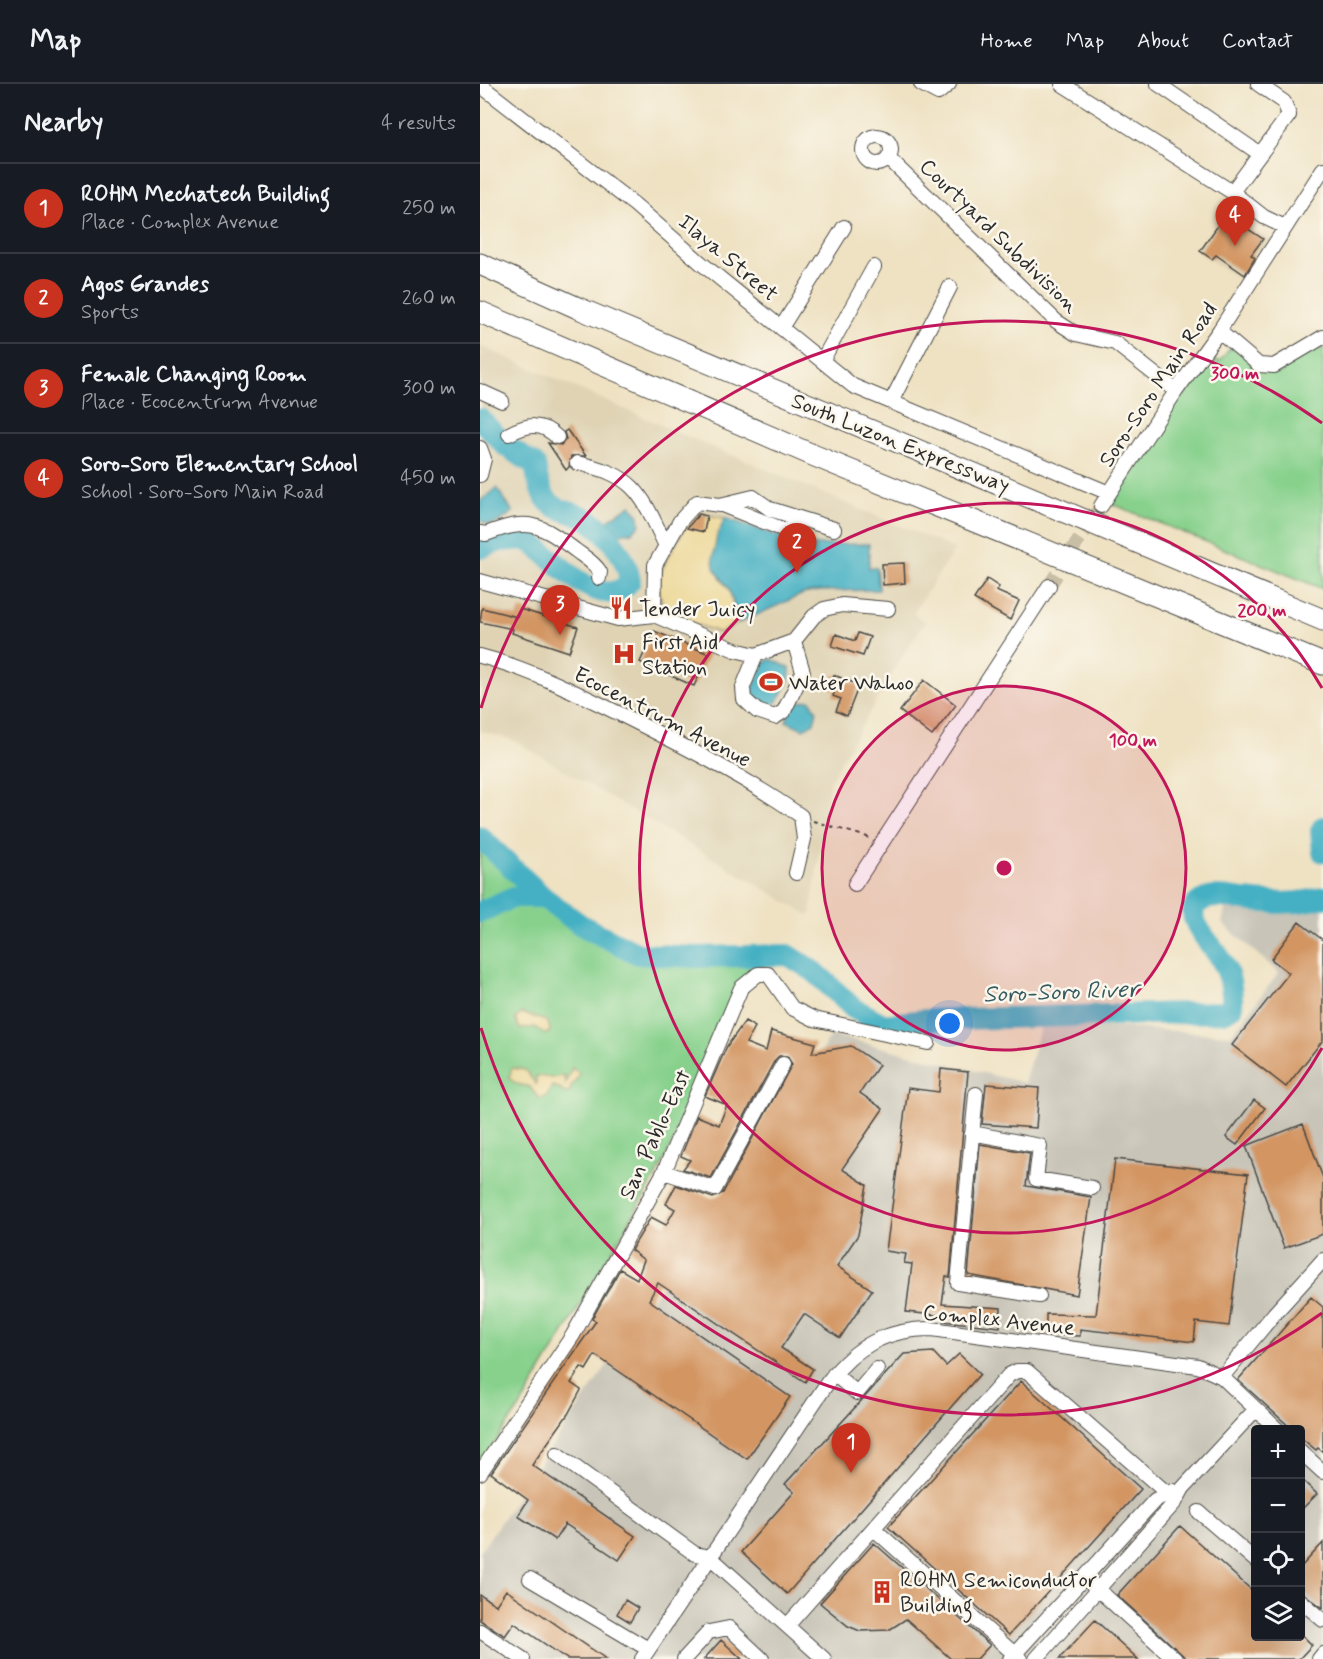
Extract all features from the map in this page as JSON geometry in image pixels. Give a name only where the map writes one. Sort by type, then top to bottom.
[{"type":"highway","name":"South Luzon Expressway","points":[[480,264],[578,308],[1323,620]]},
{"type":"highway","name":"South Luzon Expressway","points":[[480,312],[815,456],[1323,664]]},
{"type":"street","points":[[921,84],[938,93],[949,84]]},
{"type":"street","points":[[1062,84],[1232,192],[1256,212],[1285,227]]},
{"type":"street","points":[[1158,84],[1260,154]]},
{"type":"street","points":[[1232,192],[1289,115],[1284,102],[1258,84]]},
{"type":"street","name":"Ilaya Street","points":[[480,85],[635,205],[853,386],[967,434]]},
{"type":"street","name":"Courtyard Subdivision","points":[[888,158],[1056,321],[1076,334],[1115,343],[1176,391]]},
{"type":"street","name":"Soro-Soro Main Road","points":[[967,434],[1109,493],[1176,391],[1219,331],[1323,169]]},
{"type":"street","points":[[781,328],[844,227]]},
{"type":"street","points":[[822,361],[874,267]]},
{"type":"street","points":[[891,402],[950,287]]},
{"type":"street","points":[[1219,331],[1259,365],[1267,366],[1274,366],[1323,337]]},
{"type":"street","points":[[480,391],[502,401]]},
{"type":"street","points":[[509,434],[522,427],[538,425],[557,437]]},
{"type":"street","points":[[480,448],[484,459],[480,475]]},
{"type":"street","points":[[577,463],[614,472],[628,481],[644,501],[665,544]]},
{"type":"street","points":[[1101,506],[1109,493]]},
{"type":"street","points":[[654,615],[655,565],[665,544],[690,507],[698,502],[720,504],[753,497],[770,509],[834,529]]},
{"type":"street","points":[[480,533],[486,534],[525,522],[543,527],[592,562],[600,572],[599,578]]},
{"type":"street","points":[[480,581],[618,619],[654,615],[735,650],[756,655],[794,641],[814,616],[824,609],[842,605],[888,609]]},
{"type":"street","points":[[855,884],[1049,585]]},
{"type":"street","points":[[756,655],[743,687],[744,699],[757,711],[776,717],[784,711],[803,672],[794,641]]},
{"type":"street","name":"Ecocentrum Avenue","points":[[480,656],[577,693],[711,759],[801,816]]},
{"type":"street","points":[[796,873],[804,839],[801,816]]},
{"type":"street","name":"San Pablo-East","points":[[480,1473],[573,1335],[664,1172],[741,988],[758,974],[768,974],[792,1008],[814,1019],[927,1043]]},
{"type":"street","points":[[664,1172],[715,1189],[783,1064]]},
{"type":"street","points":[[976,1094],[958,1284],[1039,1296]]},
{"type":"street","points":[[972,1133],[1040,1146],[1036,1179],[1092,1188]]},
{"type":"street","points":[[1222,1377],[1274,1314],[1323,1260]]},
{"type":"street","name":"Complex Avenue","points":[[645,1654],[834,1374],[859,1349],[884,1336],[914,1329],[932,1329],[1198,1366],[1222,1377],[1273,1425]]},
{"type":"street","points":[[834,1374],[857,1393],[877,1369]]},
{"type":"street","points":[[787,1626],[1009,1375],[1017,1371],[1027,1371],[1171,1497]]},
{"type":"street","points":[[1036,1659],[1098,1589],[1171,1497],[1184,1488],[1256,1409]]},
{"type":"street","points":[[557,1454],[695,1554],[710,1557],[824,1659]]},
{"type":"street","points":[[1305,1456],[1323,1472]]},
{"type":"street","points":[[874,1529],[1015,1657],[1155,1500],[1171,1497]]},
{"type":"street","points":[[1199,1512],[1251,1557]]},
{"type":"street","points":[[1085,1577],[1175,1659]]},
{"type":"street","points":[[530,1579],[645,1654]]},
{"type":"street","points":[[1305,1604],[1323,1620]]},
{"type":"street","points":[[684,1659],[709,1632],[729,1628],[762,1659]]},
{"type":"street","points":[[480,1631],[523,1659]]},
{"type":"street","points":[[1319,1659],[1323,1654]]},
{"type":"path","points":[[801,816],[882,842]]},
{"type":"shaded area","points":[[1224,213],[1273,241],[1245,283],[1196,251]]},
{"type":"shaded area","points":[[480,346],[955,549],[913,613],[925,622],[902,656],[830,781],[810,916],[513,740],[480,731]]},
{"type":"shaded area","points":[[1226,906],[1323,907],[1323,1659],[480,1659],[480,1552],[832,1035],[1024,1083],[1042,1022],[1231,1035],[1279,973],[1222,923]]},
{"type":"green space","points":[[1323,340],[1323,589],[1112,504],[1206,354],[1219,362],[1232,346],[1260,368]]},
{"type":"green space","points":[[480,837],[543,897],[581,925],[638,954],[696,957],[788,955],[755,971],[659,1171],[520,1407],[480,1464]]},
{"type":"sand","points":[[690,512],[725,518],[717,536],[720,578],[729,589],[739,623],[720,633],[668,614],[661,599],[659,585],[661,573],[686,526]]},
{"type":"sand","points":[[522,1013],[546,1021],[550,1028],[549,1033],[544,1034],[535,1027],[520,1029],[515,1019]]},
{"type":"sand","points":[[512,1068],[525,1070],[536,1084],[536,1076],[553,1078],[564,1075],[565,1084],[572,1068],[579,1073],[570,1092],[564,1093],[561,1089],[552,1086],[547,1096],[539,1099],[530,1087],[517,1084],[509,1078]]},
{"type":"water","points":[[497,488],[513,512],[497,523],[485,523],[480,520],[480,501]]},
{"type":"water","points":[[631,505],[639,516],[640,525],[632,532],[619,534],[608,520]]},
{"type":"water","points":[[725,518],[805,545],[869,544],[869,568],[877,568],[879,590],[819,591],[803,594],[739,623],[729,589],[714,568],[713,558],[717,536]]},
{"type":"water","name":"Water Wahoo","points":[[771,659],[790,668],[785,688],[772,706],[752,696],[751,691],[765,662]]},
{"type":"water","points":[[810,700],[817,711],[814,723],[803,729],[786,721],[794,703]]},
{"type":"building","points":[[1221,221],[1237,233],[1242,225],[1263,239],[1251,255],[1255,258],[1245,275],[1216,255],[1212,259],[1200,251]]},
{"type":"building","points":[[567,430],[586,456],[571,456],[569,467],[566,470],[548,443],[561,445],[566,439],[564,432]]},
{"type":"building","points":[[699,514],[707,516],[704,532],[687,528]]},
{"type":"building","points":[[904,563],[905,583],[883,585],[882,564]]},
{"type":"building","points":[[987,579],[999,587],[996,591],[1019,601],[1010,620],[974,599]]},
{"type":"building","points":[[482,608],[517,617],[520,609],[578,627],[569,652],[512,633],[513,629],[480,622]]},
{"type":"building","points":[[654,631],[709,654],[694,686],[640,662]]},
{"type":"building","points":[[858,633],[870,637],[863,656],[832,646],[836,634],[855,641]]},
{"type":"building","points":[[834,675],[859,685],[847,716],[836,711],[841,699],[833,696],[835,690],[829,688]]},
{"type":"building","points":[[924,680],[956,705],[932,736],[900,711]]},
{"type":"building","points":[[1299,922],[1323,940],[1323,1040],[1286,1087],[1232,1045],[1289,973],[1271,959]]},
{"type":"building","points":[[745,1021],[755,1027],[746,1043],[766,1051],[771,1031],[815,1043],[812,1053],[851,1046],[879,1065],[860,1093],[883,1109],[842,1169],[867,1185],[858,1235],[837,1266],[872,1290],[840,1338],[804,1314],[781,1348],[813,1369],[805,1382],[658,1283],[649,1300],[790,1397],[747,1459],[595,1355],[586,1370],[581,1367],[571,1383],[581,1390],[568,1414],[532,1465],[635,1536],[619,1560],[565,1524],[555,1540],[518,1516],[528,1500],[491,1473],[596,1321],[592,1319],[620,1269],[637,1279],[644,1260],[631,1250],[651,1217],[666,1225],[675,1209],[666,1204],[676,1185],[713,1198],[723,1193],[792,1064],[787,1056],[779,1056],[775,1060],[711,1178],[683,1169],[690,1160],[681,1156],[697,1116],[719,1125],[727,1105],[705,1096],[727,1046]]},
{"type":"building","points":[[941,1069],[968,1072],[950,1277],[946,1276],[942,1304],[1001,1308],[1000,1327],[943,1321],[944,1316],[906,1312],[912,1264],[904,1263],[906,1254],[886,1251],[908,1088],[939,1092]]},
{"type":"building","points":[[986,1084],[1039,1088],[1036,1128],[982,1124]]},
{"type":"building","points":[[1254,1100],[1265,1108],[1237,1145],[1226,1137]]},
{"type":"building","points":[[1303,1124],[1323,1178],[1323,1234],[1284,1248],[1246,1146]]},
{"type":"building","points":[[980,1144],[1030,1153],[1026,1186],[1091,1197],[1077,1295],[968,1275]]},
{"type":"building","points":[[1115,1159],[1248,1174],[1229,1326],[1196,1322],[1194,1342],[1080,1329],[1080,1336],[1046,1335],[1046,1314],[1096,1315]]},
{"type":"building","points":[[1311,1297],[1323,1307],[1323,1452],[1318,1448],[1316,1450],[1305,1441],[1305,1425],[1288,1425],[1238,1380]]},
{"type":"building","points":[[933,1352],[946,1366],[959,1354],[980,1374],[787,1594],[741,1552],[794,1492],[785,1484],[904,1354]]},
{"type":"building","points":[[1021,1381],[1141,1489],[1009,1635],[888,1527]]},
{"type":"building","points":[[1305,1483],[1317,1494],[1305,1506]]},
{"type":"building","points":[[1180,1526],[1251,1590],[1251,1641],[1305,1641],[1305,1638],[1312,1645],[1299,1659],[1187,1659],[1117,1595]]},
{"type":"building","name":"ROHM Semiconductor Building","points":[[874,1543],[990,1645],[977,1659],[951,1659],[906,1619],[889,1630],[860,1631],[848,1626],[820,1603]]},
{"type":"building","points":[[1323,1543],[1323,1608],[1305,1595],[1305,1563]]},
{"type":"building","points":[[506,1590],[606,1659],[567,1659],[514,1623],[505,1636],[480,1620],[480,1595],[496,1605]]},
{"type":"building","points":[[625,1600],[638,1608],[630,1622],[617,1614]]},
{"type":"building","points":[[1095,1620],[1138,1659],[1059,1659]]},
{"type":"building","points":[[721,1640],[742,1659],[704,1659]]},
{"type":"waterway","points":[[480,419],[506,446],[535,465],[540,488],[551,504],[581,516],[606,534],[619,552],[630,581],[618,591],[605,592],[591,588],[525,539],[500,541],[480,548]]},
{"type":"waterway","name":"Soro-Soro River","points":[[1323,827],[1321,831],[1323,852]]},
{"type":"waterway","name":"Soro-Soro River","points":[[480,837],[543,897],[581,925],[638,954],[696,957],[788,955],[815,972],[853,1008],[884,1025],[925,1020],[1224,1012],[1232,1007],[1230,979],[1219,956],[1198,928],[1194,918],[1194,910],[1198,903],[1218,897],[1285,903],[1323,897]]},
{"type":"waterway","points":[[480,912],[514,897],[543,897]]},
{"type":"tunnel","points":[[1049,586],[1101,506]]},
{"type":"place","name":"Soro-Soro Elementary School","points":[[1235,246]]},
{"type":"place","name":"Agos Grandes","points":[[797,573]]},
{"type":"place","name":"Tender Juicy","points":[[621,608]]},
{"type":"place","name":"Female Changing Room","points":[[560,635]]},
{"type":"place","name":"First Aid Station","points":[[624,654]]},
{"type":"place","name":"Water Wahoo","points":[[771,682]]},
{"type":"place","name":"ROHM Mechatech Building","points":[[851,1473]]},
{"type":"place","name":"ROHM Semiconductor Building","points":[[882,1592]]}]
